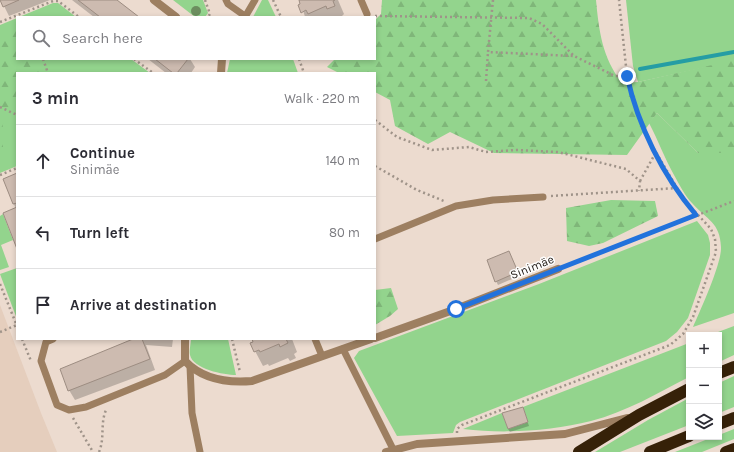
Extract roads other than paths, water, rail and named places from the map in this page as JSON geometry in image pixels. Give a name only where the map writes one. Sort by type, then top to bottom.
[{"type":"highway","points":[[722,372],[734,367]]},
{"type":"highway","points":[[579,452],[639,415],[686,391]]},
{"type":"highway","points":[[722,423],[734,418]]},
{"type":"highway","points":[[650,452],[686,437]]},
{"type":"highway","points":[[726,452],[734,449]]},
{"type":"street","points":[[154,0],[175,16]]},
{"type":"street","points":[[221,72],[222,60]]},
{"type":"street","name":"Sinimäe","points":[[376,338],[456,309],[558,269]]},
{"type":"street","points":[[185,340],[187,364],[217,380],[242,382],[252,381],[368,340]]},
{"type":"street","points":[[390,451],[417,444],[457,440],[565,434],[639,415]]},
{"type":"lane","points":[[226,0],[228,4],[244,16]]},
{"type":"lane","points":[[246,16],[255,0]]},
{"type":"lane","points":[[361,0],[368,15]]},
{"type":"lane","points":[[376,239],[456,206],[493,200],[542,197]]},
{"type":"lane","points":[[51,340],[46,342],[41,361],[57,405],[68,410],[86,407],[187,364],[192,412],[200,452]]},
{"type":"lane","points":[[315,340],[322,356]]},
{"type":"lane","points":[[343,349],[390,451]]},
{"type":"waterway","points":[[640,69],[734,52]]}]
